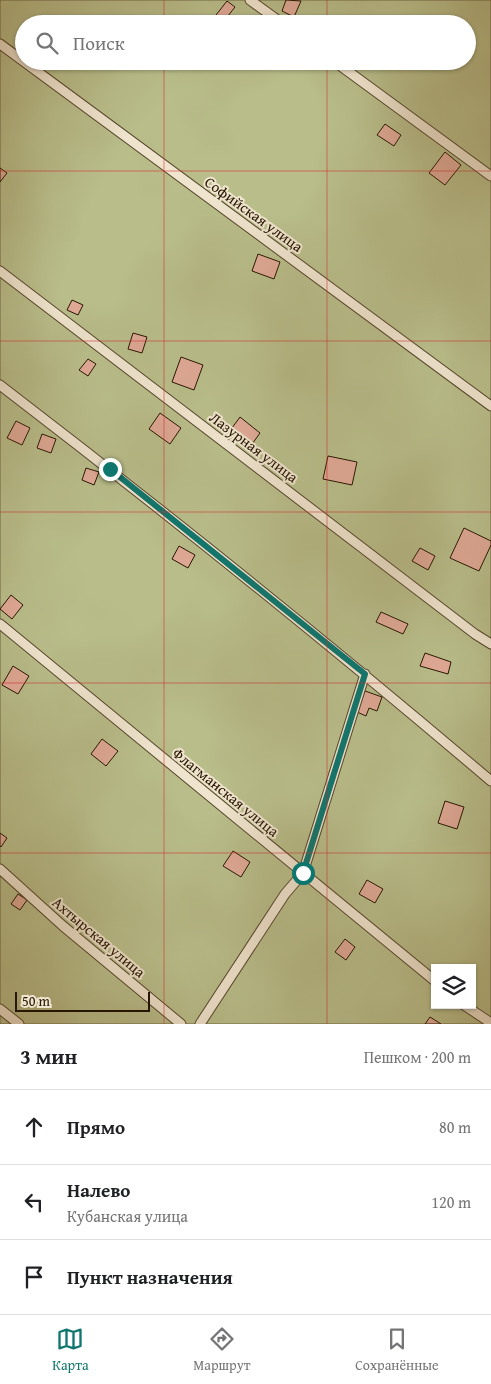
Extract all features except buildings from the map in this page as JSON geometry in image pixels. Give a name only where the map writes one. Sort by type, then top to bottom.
[{"type":"lane","points":[[250,0],[271,15]]},
{"type":"lane","name":"Софийская улица","points":[[0,44],[15,55]]},
{"type":"lane","name":"Софийская улица","points":[[35,70],[491,406]]},
{"type":"lane","points":[[346,70],[491,176]]},
{"type":"lane","name":"Лазурная улица","points":[[0,271],[475,634],[491,644]]},
{"type":"lane","points":[[0,385],[110,469],[365,674],[491,781]]},
{"type":"lane","name":"Флагманская улица","points":[[0,624],[431,978]]},
{"type":"lane","points":[[200,1024],[284,894],[303,873],[365,674]]},
{"type":"lane","name":"Ахтырская улица","points":[[0,869],[62,926],[181,1024]]},
{"type":"lane","points":[[0,1009],[19,1024]]},
{"type":"lane","points":[[470,1009],[491,1022]]},
{"type":"green space","points":[[0,0],[491,0],[491,1024],[0,1024]]},
{"type":"route","points":[[110,469],[365,674],[303,873]]}]
